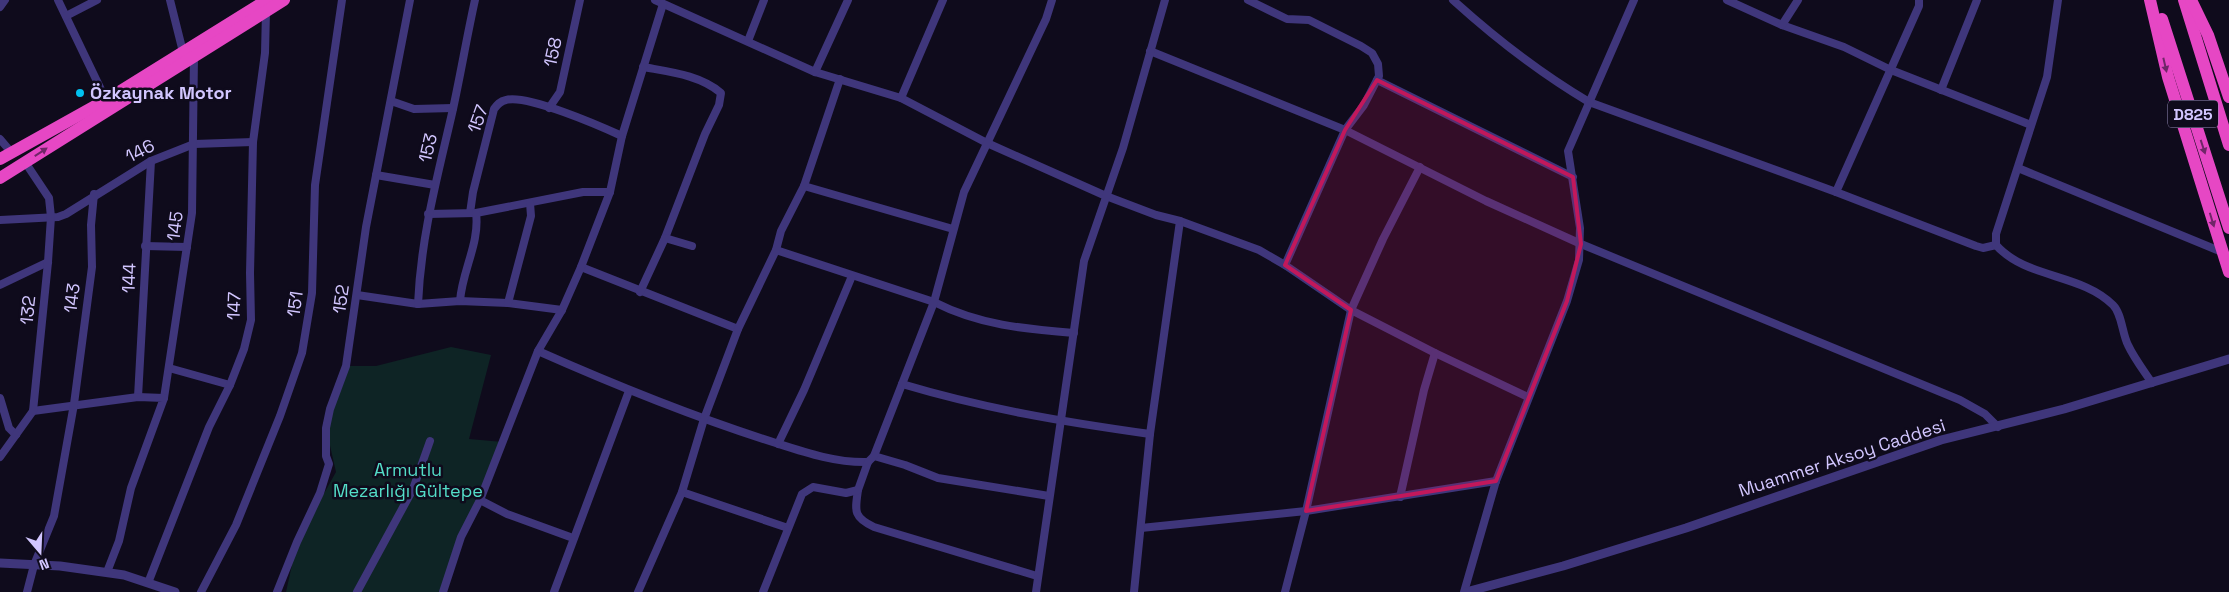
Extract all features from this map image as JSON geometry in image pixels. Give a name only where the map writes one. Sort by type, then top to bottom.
[{"type":"highway","points":[[0,178],[188,54],[267,5],[284,0]]},
{"type":"highway","points":[[2150,0],[2168,77],[2229,272]]},
{"type":"highway","name":"D825","points":[[2156,0],[2229,228]]},
{"type":"highway","name":"D825","points":[[2184,0],[2229,145]]},
{"type":"highway","points":[[2191,0],[2208,35],[2229,97]]},
{"type":"highway","points":[[0,159],[188,54]]},
{"type":"street","points":[[0,8],[5,0]]},
{"type":"street","points":[[58,0],[106,100]]},
{"type":"street","points":[[66,16],[97,0]]},
{"type":"street","name":"145","points":[[107,572],[119,541],[131,488],[164,398],[192,213],[194,144],[188,54],[170,0]]},
{"type":"street","name":"151","points":[[201,592],[236,525],[280,416],[302,353],[312,293],[315,185],[342,0]]},
{"type":"street","name":"152","points":[[277,592],[326,476],[329,464],[326,456],[326,428],[330,409],[346,366],[376,175],[410,0]]},
{"type":"street","name":"153","points":[[418,304],[420,266],[428,214],[453,108],[475,0]]},
{"type":"street","name":"158","points":[[549,108],[560,92],[580,0]]},
{"type":"street","points":[[748,41],[764,0]]},
{"type":"street","points":[[815,72],[848,0]]},
{"type":"street","points":[[901,98],[943,0]]},
{"type":"street","points":[[1037,576],[874,528],[861,521],[855,510],[858,490],[868,462],[874,456],[934,302],[946,264],[953,229],[964,192],[1046,19],[1052,0]]},
{"type":"street","points":[[1036,592],[1074,333],[1079,282],[1084,261],[1123,148],[1165,0]]},
{"type":"street","points":[[1248,0],[1287,19],[1310,20],[1362,46],[1372,53],[1378,64],[1379,76],[1364,105],[1345,130],[1285,265]]},
{"type":"street","points":[[1453,0],[1486,29],[1547,76],[1588,102],[1836,192],[1976,246],[1983,248],[1996,244]]},
{"type":"street","points":[[1465,592],[1496,481],[1566,301],[1578,260],[1581,244],[1568,151],[1634,0]]},
{"type":"street","points":[[1727,0],[1782,25],[1844,47],[1891,70],[2031,124]]},
{"type":"street","points":[[1782,25],[1798,0]]},
{"type":"street","points":[[1836,192],[1919,6],[1919,0]]},
{"type":"street","points":[[1941,90],[1977,0]]},
{"type":"street","points":[[2058,0],[2047,77],[1996,234],[1996,244],[2004,254],[2024,266],[2095,291],[2115,307],[2128,345],[2152,383]]},
{"type":"street","points":[[443,592],[461,537],[480,500],[538,352],[562,310],[610,192],[622,136],[643,67],[659,2],[815,72],[901,98],[987,143],[1106,196],[1259,250],[1285,265],[1351,310],[1435,353],[1528,397]]},
{"type":"street","name":"147","points":[[148,583],[209,427],[230,385],[244,349],[251,320],[253,142],[265,53],[267,5]]},
{"type":"street","points":[[1150,51],[1345,130],[1486,201],[1581,244],[1960,400],[1985,414],[1998,427]]},
{"type":"street","points":[[640,292],[665,238],[705,134],[719,106],[721,93],[711,84],[682,74],[643,67]]},
{"type":"street","points":[[638,592],[682,492],[704,419],[738,329],[776,250],[781,231],[804,186],[840,80]]},
{"type":"street","points":[[1377,80],[1573,177]]},
{"type":"street","name":"157","points":[[460,302],[465,275],[477,233],[473,213],[473,192],[494,109],[500,102],[508,99],[549,108],[584,119],[622,136]]},
{"type":"street","points":[[391,101],[414,109],[453,108]]},
{"type":"street","points":[[0,139],[11,152]]},
{"type":"street","name":"146","points":[[0,220],[50,217],[66,214],[94,194],[151,161],[194,144],[253,142]]},
{"type":"street","name":"144","points":[[138,397],[151,161]]},
{"type":"street","name":"132","points":[[25,162],[49,198],[50,217],[48,262],[34,411]]},
{"type":"street","points":[[1285,592],[1306,511],[1351,310],[1384,238],[1420,168]]},
{"type":"street","points":[[2018,168],[2222,252]]},
{"type":"street","points":[[376,175],[435,186]]},
{"type":"street","points":[[804,186],[953,229]]},
{"type":"street","points":[[428,214],[473,213],[583,192],[610,192]]},
{"type":"street","name":"143","points":[[26,592],[34,565],[54,516],[74,404],[92,267],[91,225],[94,194]]},
{"type":"street","points":[[508,303],[531,216],[530,203]]},
{"type":"street","points":[[1134,592],[1150,434],[1180,221]]},
{"type":"street","points":[[665,238],[692,246]]},
{"type":"street","points":[[145,246],[187,247]]},
{"type":"street","points":[[776,250],[934,302],[956,313],[983,322],[1016,328],[1074,333]]},
{"type":"street","points":[[0,285],[48,262]]},
{"type":"street","points":[[581,267],[640,292],[738,329]]},
{"type":"street","points":[[778,444],[804,390],[852,276]]},
{"type":"street","points":[[357,295],[418,304],[460,302],[508,303],[562,310]]},
{"type":"street","points":[[538,352],[628,391],[778,444],[834,459],[868,462]]},
{"type":"street","points":[[1400,497],[1424,390],[1435,353]]},
{"type":"street","name":"Muammer Aksoy Caddesi","points":[[1465,592],[1563,566],[1686,528],[1941,440],[1998,427],[2229,359]]},
{"type":"street","points":[[169,368],[230,385]]},
{"type":"street","points":[[902,384],[958,401],[1061,421],[1150,434]]},
{"type":"street","points":[[554,592],[628,391]]},
{"type":"street","points":[[0,456],[34,411],[74,404],[138,397],[164,398]]},
{"type":"street","points":[[0,398],[9,428],[16,435]]},
{"type":"street","points":[[0,427],[9,428]]},
{"type":"street","points":[[358,592],[412,490],[430,441]]},
{"type":"street","points":[[874,456],[938,478],[1049,496]]},
{"type":"street","points":[[1141,528],[1306,511],[1496,481]]},
{"type":"street","points":[[763,592],[802,494],[813,487],[846,493],[858,490]]},
{"type":"street","points":[[682,492],[788,528]]},
{"type":"street","points":[[480,500],[507,514],[573,538]]},
{"type":"street","points":[[0,563],[60,566],[107,572],[124,575],[175,592]]},
{"type":"highlighted area","points":[[1377,80],[1573,177],[1581,244],[1567,301],[1496,481],[1306,511],[1351,310],[1285,265],[1345,130]]},
{"type":"green space","name":"Armutlu Mezarlığı Gültepe","points":[[451,347],[491,355],[469,439],[503,442],[461,537],[443,592],[286,592],[297,542],[336,472],[326,428],[346,366],[376,366]]},
{"type":"place","name":"Özkaynak Motor","points":[[80,93]]}]
